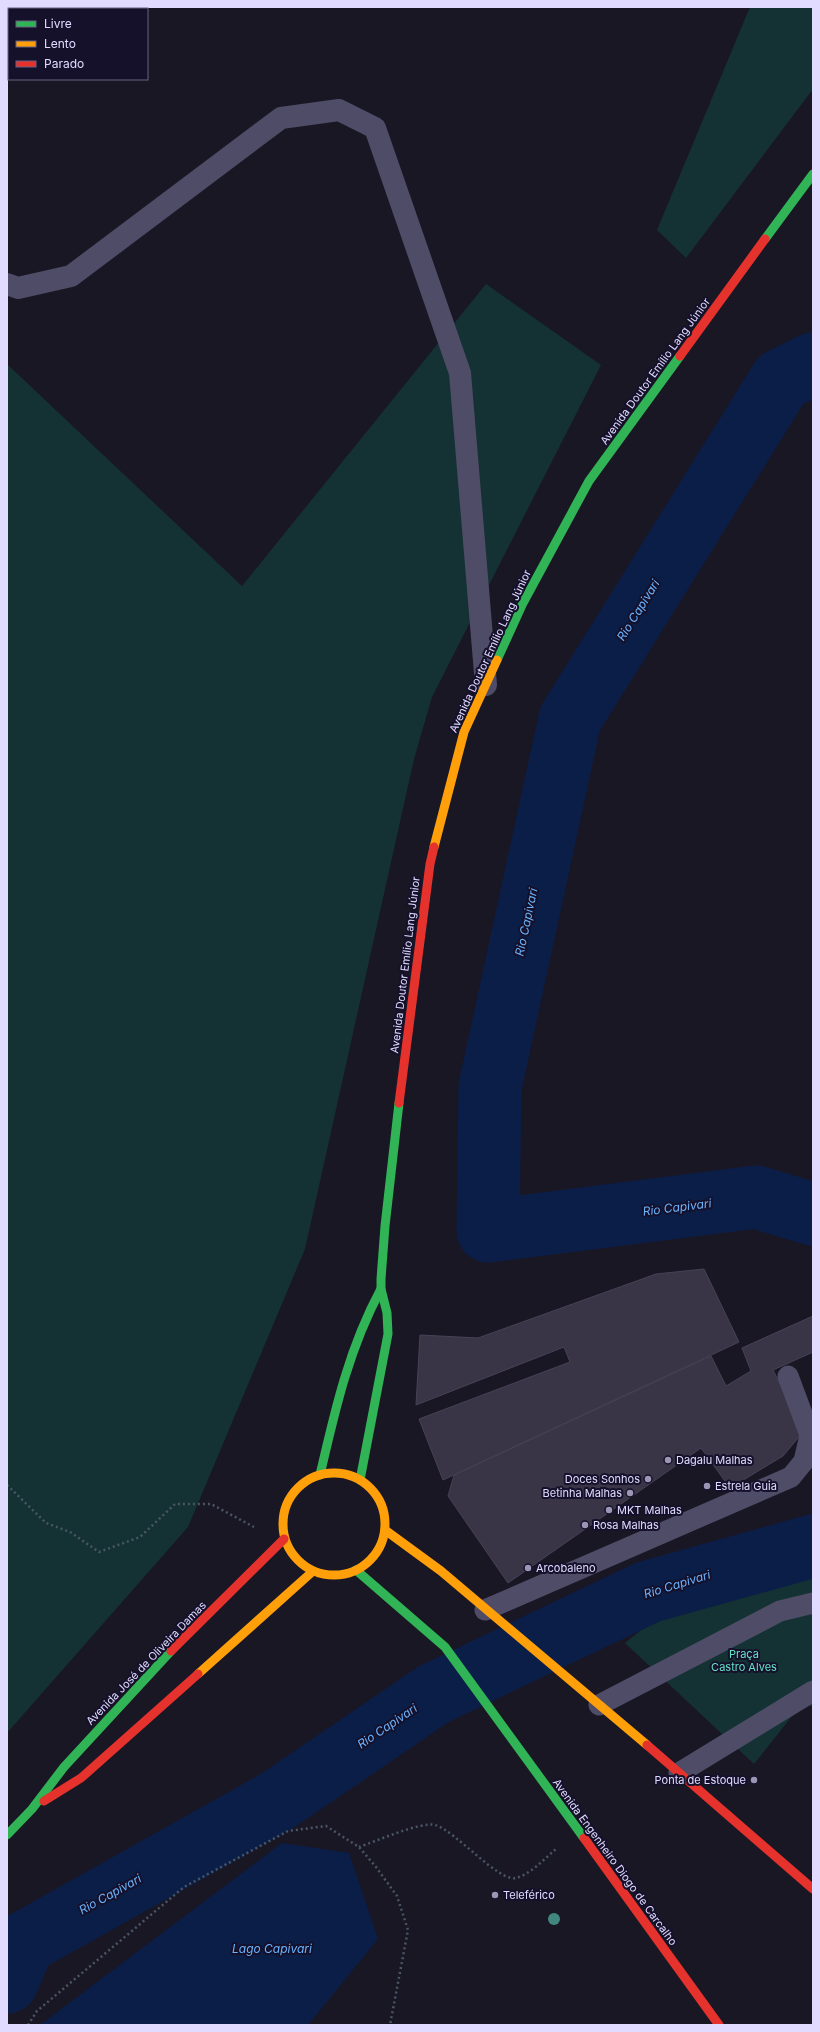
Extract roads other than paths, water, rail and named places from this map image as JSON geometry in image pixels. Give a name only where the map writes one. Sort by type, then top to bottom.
[{"type":"street","points":[[7,284],[18,288],[71,276],[281,118],[339,110],[375,128],[460,373],[486,685]]},
{"type":"street","name":"Avenida Doutor Emílio Lang Júnior","points":[[360,1480],[388,1334],[387,1313],[381,1289],[385,1226],[430,864],[464,732],[523,603],[589,481],[813,174]]},
{"type":"street","name":"Avenida Doutor Emílio Lang Júnior","points":[[320,1475],[338,1396],[365,1319],[381,1289]]},
{"type":"street","points":[[340,1474],[360,1480],[374,1493],[384,1511],[385,1530],[376,1554],[356,1570],[335,1576],[312,1572],[294,1558],[284,1539],[283,1520],[289,1500],[302,1484],[320,1475],[340,1474]]},
{"type":"street","points":[[385,1530],[441,1571],[813,1889]]},
{"type":"street","name":"Avenida José de Oliveira Damas","points":[[7,1835],[32,1809],[64,1767],[176,1646],[284,1539]]},
{"type":"street","name":"Avenida Engenheiro Diogo de Carcalho","points":[[356,1570],[445,1647],[492,1714],[579,1830],[619,1889],[718,2025]]},
{"type":"street","name":"Avenida José de Oliveira Damas","points":[[32,1809],[81,1778],[312,1572]]},
{"type":"lane","points":[[490,1614],[791,1477],[804,1461],[810,1435],[788,1376]]},
{"type":"lane","points":[[599,1705],[780,1611],[813,1603]]},
{"type":"lane","points":[[679,1773],[813,1691]]},
{"type":"water","name":"Lago Capivari","points":[[282,1843],[349,1853],[378,1939],[308,2025],[40,2025]]},
{"type":"waterway","name":"Rio Capivari","points":[[813,364],[781,380],[570,719],[490,1087],[488,1231],[756,1197],[813,1214]]},
{"type":"waterway","name":"Rio Capivari","points":[[7,1982],[24,1943],[277,1801],[434,1694],[648,1592],[813,1546]]},
{"type":"place","name":"Dagalu Malhas","points":[[668,1460]]},
{"type":"place","name":"Doces Sonhos","points":[[648,1479]]},
{"type":"place","name":"Estrela Guia","points":[[707,1486]]},
{"type":"place","name":"Betinha Malhas","points":[[630,1493]]},
{"type":"place","name":"MKT Malhas","points":[[609,1510]]},
{"type":"place","name":"Rosa Malhas","points":[[585,1525]]},
{"type":"place","name":"Arcobaleno","points":[[528,1568]]},
{"type":"place","name":"Ponta de Estoque","points":[[754,1780]]},
{"type":"place","name":"Teleférico","points":[[495,1895]]},
{"type":"park label","name":"Praça Castro Alves","points":[[744,1660]]}]
